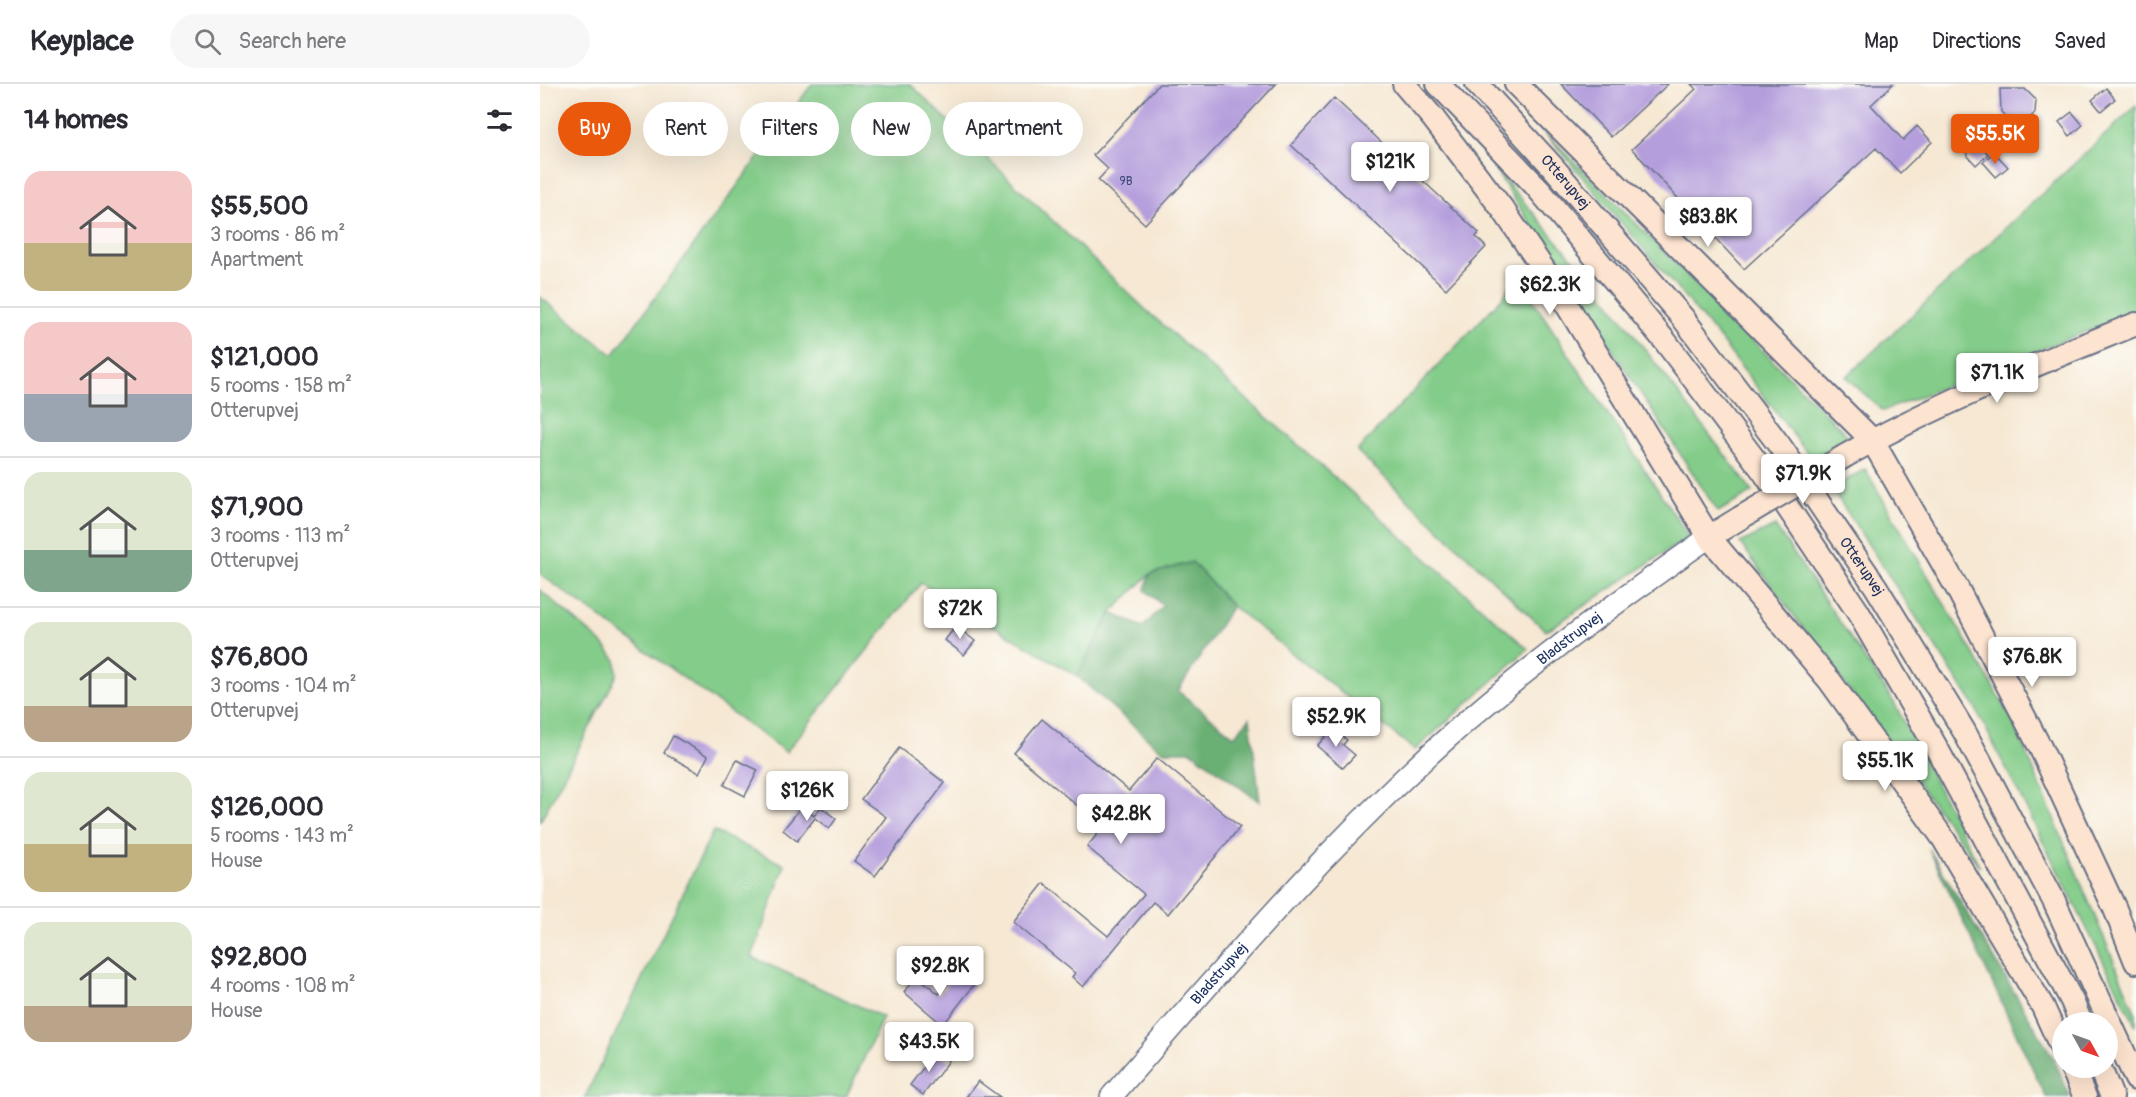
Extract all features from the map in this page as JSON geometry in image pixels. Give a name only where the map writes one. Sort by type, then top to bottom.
[{"type":"main road","points":[[1404,84],[1504,211],[1559,292],[1709,537],[1830,681],[1943,838],[2043,1007],[2052,1027]]},
{"type":"main road","name":"Otterupvej","points":[[1438,84],[1535,185],[1665,341],[1764,472],[1858,612],[1936,747],[2076,1012]]},
{"type":"main road","name":"Otterupvej","points":[[1477,84],[1552,166],[1683,318],[1780,446],[1876,587],[1965,731],[2054,901],[2136,1079]]},
{"type":"main road","points":[[1516,84],[1872,440],[1957,588],[2041,749],[2115,909],[2136,962]]},
{"type":"main road","name":"Bladstrupvej","points":[[1709,537],[1872,440],[2010,376],[2136,324]]},
{"type":"main road","points":[[2076,1078],[2085,1097]]},
{"type":"main road","points":[[2104,1078],[2112,1097]]},
{"type":"street","name":"Bladstrupvej","points":[[1111,1097],[1222,969],[1346,834],[1442,743],[1549,653],[1709,537]]},
{"type":"green space","points":[[812,84],[910,84],[929,102],[851,102],[851,156],[931,156],[931,104],[943,116],[943,156],[985,156],[1146,310],[1528,649],[1415,750],[1232,606],[1192,562],[1150,574],[1111,613],[1077,676],[921,583],[786,752],[540,574],[540,297],[613,355],[759,156],[839,156],[839,102],[799,102]]},
{"type":"green space","points":[[2136,106],[2136,312],[1883,411],[1846,377]]},
{"type":"green space","points":[[1540,127],[1850,438],[1811,458],[1719,338]]},
{"type":"green space","points":[[1492,165],[1603,294],[1753,492],[1718,512]]},
{"type":"green space","points":[[1517,276],[1689,537],[1546,631],[1357,451],[1502,298]]},
{"type":"green space","points":[[1865,469],[2012,719],[2136,1014],[2136,1026],[1975,707],[1832,489]]},
{"type":"green space","points":[[1775,526],[1893,701],[1980,867],[1740,543]]},
{"type":"green space","points":[[1192,562],[1232,606],[1178,691],[1234,736],[1250,718],[1260,802],[1191,751],[1162,751],[1077,676],[1111,613],[1143,627],[1163,606],[1145,590],[1150,574]]},
{"type":"green space","points":[[540,590],[602,643],[616,660],[617,675],[540,822]]},
{"type":"green space","points":[[713,831],[785,865],[752,957],[883,1017],[846,1097],[585,1097]]},
{"type":"green space","points":[[1929,849],[2052,1056],[2052,1078],[2062,1078],[2070,1097],[2046,1097]]},
{"type":"building","points":[[1159,84],[1276,84],[1145,224],[1098,180],[1108,169],[1093,155]]},
{"type":"building","points":[[1561,84],[1668,84],[1611,137]]},
{"type":"building","points":[[1691,84],[1893,84],[1871,105],[1903,140],[1917,126],[1932,142],[1900,173],[1876,148],[1744,269],[1632,149],[1696,89]]},
{"type":"building","points":[[2106,88],[2115,99],[2101,111],[2092,100]]},
{"type":"building","points":[[2000,89],[2025,89],[2036,100],[2035,113],[2025,122],[2011,122],[2001,112]]},
{"type":"building","points":[[1334,98],[1479,233],[1476,237],[1486,247],[1446,289],[1291,145]]},
{"type":"building","points":[[2072,112],[2083,125],[2070,136],[2059,122]]},
{"type":"building","points":[[1978,143],[1988,154],[1976,165],[1966,154]]},
{"type":"building","points":[[1994,152],[2008,167],[1996,177],[1983,162]]},
{"type":"building","points":[[956,626],[975,641],[964,655],[945,640]]},
{"type":"building","points":[[1042,719],[1129,791],[1157,758],[1240,827],[1168,914],[1153,902],[1083,987],[1072,977],[1075,973],[1013,922],[1044,883],[1108,936],[1144,894],[1087,847],[1103,827],[1014,753]]},
{"type":"building","points":[[1333,728],[1347,740],[1343,745],[1355,755],[1343,768],[1317,746]]},
{"type":"building","points":[[673,736],[708,756],[699,773],[664,753]]},
{"type":"building","points":[[899,748],[945,783],[875,876],[854,861],[886,817],[861,799]]},
{"type":"building","points":[[737,760],[758,770],[745,796],[724,785]]},
{"type":"building","points":[[802,806],[814,816],[821,807],[836,819],[829,829],[815,818],[797,841],[783,830]]},
{"type":"building","points":[[958,972],[974,985],[943,1025],[904,992],[917,976],[939,994]]},
{"type":"building","points":[[936,1051],[949,1061],[923,1095],[910,1085]]},
{"type":"building","points":[[978,1081],[1000,1097],[966,1097]]}]
